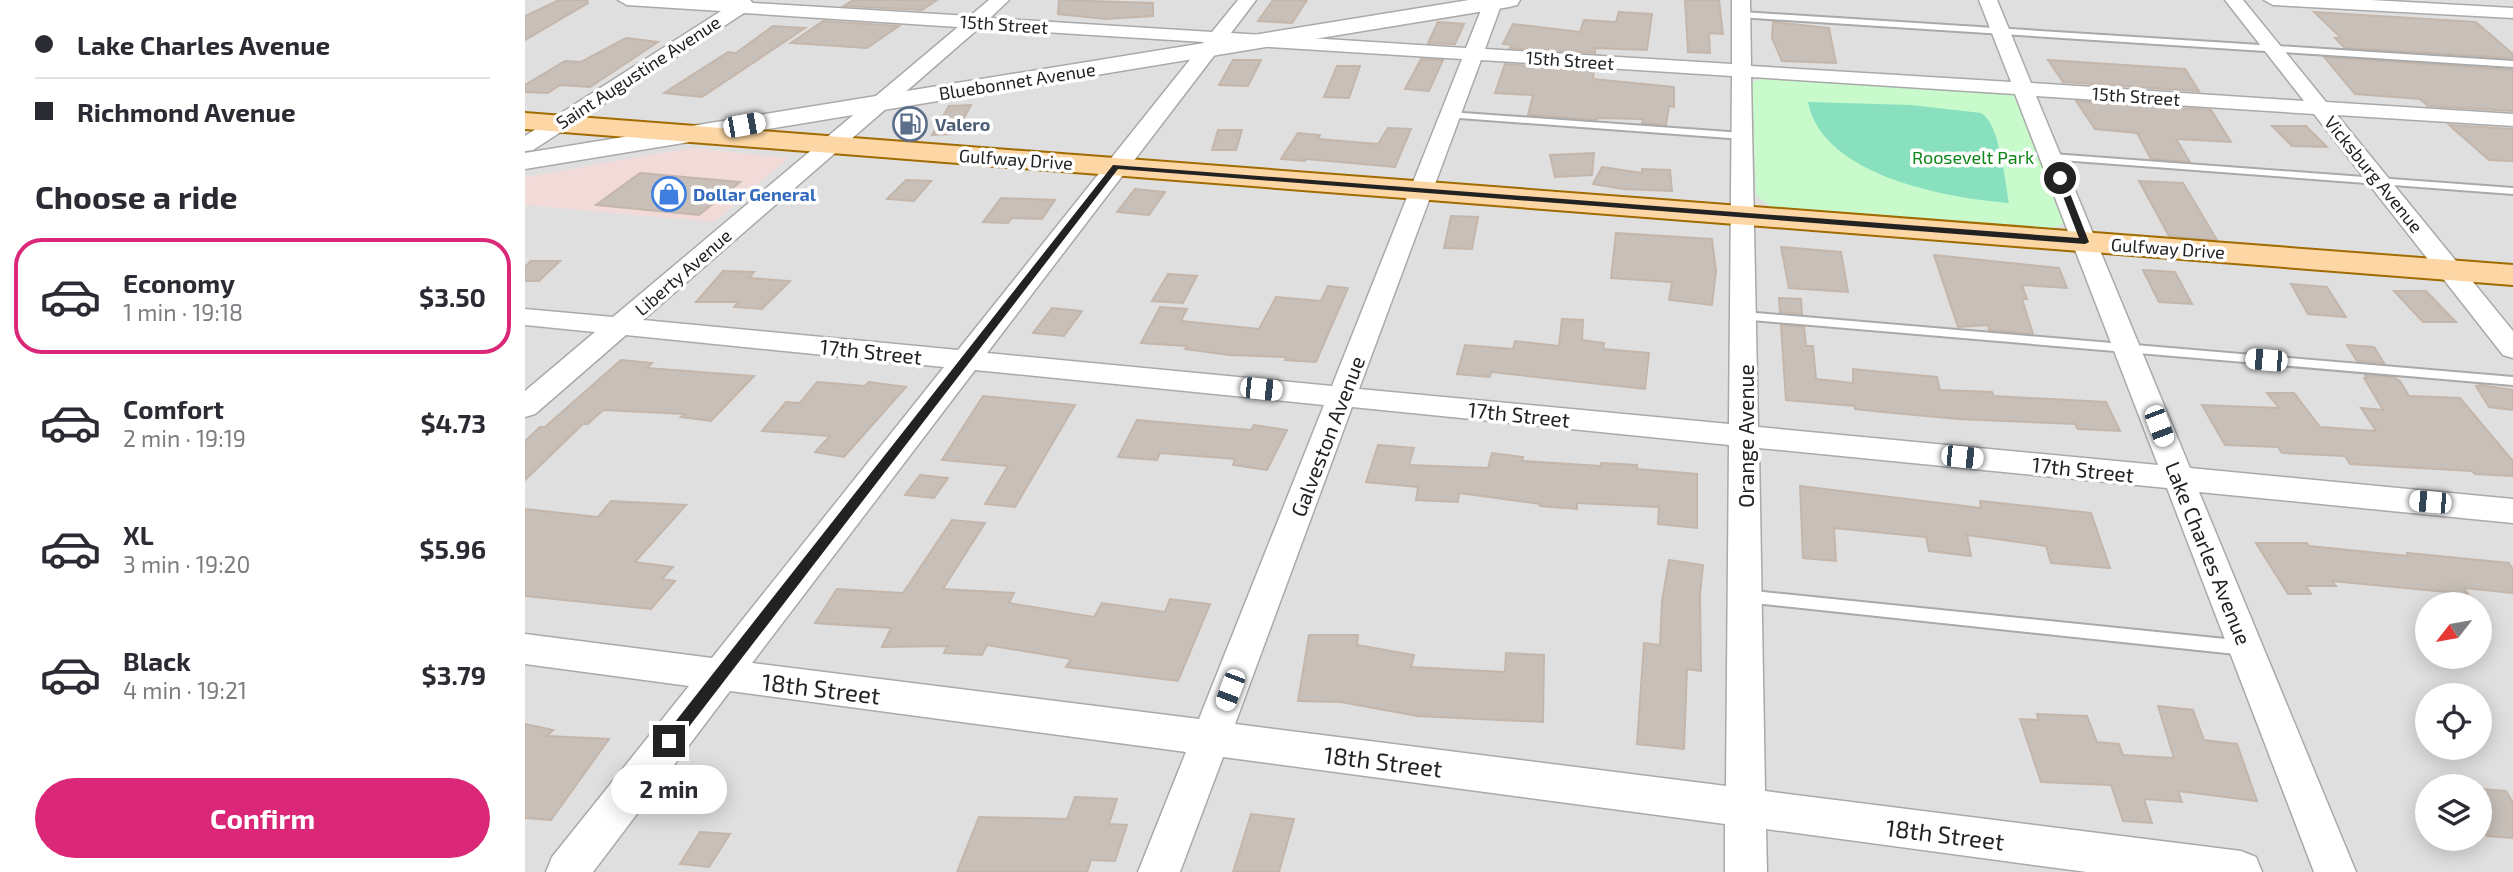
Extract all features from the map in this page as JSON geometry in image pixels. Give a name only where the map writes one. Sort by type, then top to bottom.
[{"type":"main road","name":"Gulfway Drive","points":[[525,121],[2513,275]]},
{"type":"street","name":"15th Street","points":[[627,0],[746,4],[1214,43]]},
{"type":"street","name":"Liberty Avenue","points":[[525,407],[1000,0]]},
{"type":"street","points":[[567,872],[1247,0]]},
{"type":"street","name":"Lake Charles Avenue","points":[[1988,0],[2335,872]]},
{"type":"street","name":"Vicksburg Avenue","points":[[2234,0],[2513,349]]},
{"type":"street","points":[[2273,0],[2505,13]]},
{"type":"street","points":[[2483,0],[2505,13],[2513,26]]},
{"type":"street","name":"Bluebonnet Avenue","points":[[525,161],[880,103],[1214,43],[1262,40],[1499,1]]},
{"type":"street","name":"Galveston Avenue","points":[[1159,872],[1449,115],[1473,54],[1499,1]]},
{"type":"street","name":"Saint Augustine Avenue","points":[[525,145],[746,4]]},
{"type":"street","name":"Orange Avenue","points":[[1742,8],[1746,872]]},
{"type":"street","name":"15th Street","points":[[1262,40],[2513,120]]},
{"type":"street","name":"17th Street","points":[[525,317],[2513,511]]},
{"type":"street","name":"18th Street","points":[[525,649],[2241,872]]},
{"type":"lane","points":[[1742,8],[2002,32],[2513,64]]},
{"type":"lane","points":[[1449,115],[1744,136]]},
{"type":"lane","points":[[2052,157],[2513,191]]},
{"type":"lane","points":[[1744,316],[2513,381]]},
{"type":"lane","points":[[1744,596],[2247,648]]},
{"type":"shaded area","points":[[525,0],[2513,0],[2513,872],[525,872]]},
{"type":"shaded area","points":[[692,148],[788,158],[715,222],[525,205],[525,177]]},
{"type":"green space","name":"Roosevelt Park","points":[[1763,77],[2011,93],[2019,96],[2066,223],[2050,229],[1771,207],[1756,195],[1752,83]]},
{"type":"green space","points":[[1808,102],[1911,105],[1981,113],[1993,128],[1997,140],[2009,203],[1953,196],[1891,178],[1861,165],[1837,148],[1818,127]]},
{"type":"building","points":[[559,0],[587,0],[588,3],[525,40],[525,16]]},
{"type":"building","points":[[853,0],[937,0],[922,10],[844,6]]},
{"type":"building","points":[[1059,0],[1153,3],[1153,16],[1106,19],[1058,14]]},
{"type":"building","points":[[1273,0],[1307,0],[1292,23],[1258,21]]},
{"type":"building","points":[[1685,0],[1719,0],[1723,34],[1709,33],[1710,53],[1688,52]]},
{"type":"building","points":[[1619,12],[1652,14],[1647,50],[1595,48],[1595,53],[1510,48],[1512,45],[1503,44],[1513,24],[1580,32],[1584,20],[1616,22]]},
{"type":"building","points":[[2314,12],[2476,22],[2513,54],[2513,58],[2345,48],[2335,38],[2341,38]]},
{"type":"building","points":[[823,21],[899,26],[867,48],[791,43]]},
{"type":"building","points":[[1438,22],[1464,24],[1455,44],[1428,43]]},
{"type":"building","points":[[1773,22],[1829,28],[1836,63],[1782,61],[1772,38]]},
{"type":"building","points":[[773,26],[805,28],[702,97],[664,93],[728,52],[736,53]]},
{"type":"building","points":[[626,38],[658,42],[590,87],[560,85],[548,93],[525,92],[525,85],[565,61],[581,62]]},
{"type":"building","points":[[2324,57],[2513,70],[2513,111],[2428,106],[2420,99],[2355,94]]},
{"type":"building","points":[[1421,59],[1443,60],[1429,91],[1405,89]]},
{"type":"building","points":[[1233,60],[1261,60],[1248,86],[1219,85]]},
{"type":"building","points":[[2048,60],[2185,69],[2199,91],[2063,82]]},
{"type":"building","points":[[1505,64],[1594,70],[1593,79],[1674,87],[1674,107],[1669,106],[1666,125],[1642,123],[1643,119],[1597,120],[1528,115],[1533,95],[1495,93]]},
{"type":"building","points":[[1337,66],[1360,66],[1349,98],[1324,97]]},
{"type":"building","points":[[2076,101],[2211,110],[2231,142],[2176,139],[2190,162],[2151,159],[2137,133],[2095,129]]},
{"type":"building","points":[[971,105],[955,134],[932,135],[949,106]]},
{"type":"building","points":[[2449,125],[2513,129],[2513,161],[2489,160]]},
{"type":"building","points":[[2272,126],[2306,126],[2327,147],[2292,146]]},
{"type":"building","points":[[1388,128],[1411,129],[1395,167],[1281,159],[1298,133],[1320,135],[1318,139],[1378,144]]},
{"type":"building","points":[[1218,130],[1242,130],[1236,150],[1212,150]]},
{"type":"building","points":[[1594,153],[1592,175],[1555,177],[1550,155]]},
{"type":"building","points":[[1602,167],[1642,173],[1642,169],[1670,170],[1672,191],[1623,189],[1593,184]]},
{"type":"building","name":"Dollar General","points":[[640,173],[740,182],[699,215],[596,205]]},
{"type":"building","points":[[906,180],[931,181],[914,201],[887,199]]},
{"type":"building","points":[[2139,181],[2183,183],[2217,240],[2169,236]]},
{"type":"building","points":[[1135,189],[1165,192],[1149,215],[1117,212]]},
{"type":"building","points":[[1001,198],[1055,200],[1042,219],[1012,218],[1008,223],[983,222]]},
{"type":"building","points":[[1451,216],[1478,217],[1472,249],[1444,248]]},
{"type":"building","points":[[1616,233],[1712,239],[1716,271],[1712,305],[1669,300],[1672,282],[1611,278]]},
{"type":"building","points":[[1781,247],[1841,252],[1848,292],[1789,288]]},
{"type":"building","points":[[1934,255],[2059,268],[2067,288],[2022,285],[2027,299],[2022,299],[2033,334],[1989,330],[1988,325],[1958,327]]},
{"type":"building","points":[[531,261],[560,261],[539,281],[525,281],[525,267]]},
{"type":"building","points":[[2143,270],[2175,272],[2192,304],[2159,302]]},
{"type":"building","points":[[723,271],[754,272],[749,278],[790,281],[762,309],[734,307],[738,302],[696,302]]},
{"type":"building","points":[[1168,274],[1197,276],[1183,303],[1152,301]]},
{"type":"building","points":[[2291,284],[2327,287],[2346,317],[2308,314]]},
{"type":"building","points":[[1328,286],[1348,288],[1316,362],[1285,360],[1286,357],[1229,355],[1185,349],[1187,346],[1141,343],[1160,307],[1187,309],[1181,321],[1259,329],[1276,297],[1321,301]]},
{"type":"building","points":[[2394,291],[2426,291],[2456,322],[2423,322]]},
{"type":"building","points":[[1779,298],[1801,299],[1802,314],[1780,312]]},
{"type":"building","points":[[1052,308],[1082,311],[1064,336],[1033,333]]},
{"type":"building","points":[[1562,319],[1583,320],[1582,340],[1604,343],[1603,349],[1649,353],[1645,389],[1491,372],[1490,377],[1457,374],[1465,345],[1513,349],[1515,341],[1559,346]]},
{"type":"building","points":[[1781,325],[1804,327],[1806,346],[1813,346],[1816,379],[1853,383],[1853,369],[1937,377],[1940,390],[2106,402],[2120,431],[2078,429],[2075,424],[1958,419],[1786,400]]},
{"type":"building","points":[[2347,345],[2374,347],[2384,363],[2357,361]]},
{"type":"building","points":[[621,360],[652,363],[647,368],[754,376],[711,421],[681,417],[685,414],[603,410],[588,424],[583,424],[525,480],[525,441],[540,427],[545,427]]},
{"type":"building","points":[[2365,375],[2393,377],[2400,381],[2409,396],[2460,398],[2513,461],[2513,476],[2350,464],[2345,456],[2282,453],[2278,447],[2225,445],[2202,405],[2279,408],[2267,393],[2294,393],[2320,427],[2376,431],[2361,408],[2383,410],[2364,378],[2367,378]]},
{"type":"building","points":[[817,382],[865,386],[869,382],[906,387],[844,457],[815,452],[830,436],[762,431],[786,402],[800,403]]},
{"type":"building","points":[[2476,386],[2513,390],[2513,410],[2489,407]]},
{"type":"building","points":[[983,396],[1075,405],[1015,507],[985,504],[1008,466],[942,460]]},
{"type":"building","points":[[1137,420],[1251,430],[1254,425],[1287,430],[1267,470],[1233,465],[1235,459],[1160,453],[1157,460],[1118,457]]},
{"type":"building","points":[[1378,445],[1414,448],[1409,465],[1488,468],[1492,453],[1523,457],[1522,461],[1601,466],[1601,463],[1637,465],[1637,469],[1697,474],[1697,528],[1658,524],[1659,507],[1577,503],[1577,509],[1459,493],[1458,502],[1416,500],[1418,487],[1366,482]]},
{"type":"building","points":[[920,475],[948,478],[934,498],[905,495]]},
{"type":"building","points":[[1800,486],[1981,508],[1980,501],[2091,513],[2110,568],[2051,563],[2046,546],[1967,535],[1971,556],[1929,551],[1926,537],[1834,528],[1836,561],[1803,558]]},
{"type":"building","points":[[611,501],[686,505],[635,562],[673,567],[662,579],[675,581],[651,609],[525,596],[525,509],[598,517]]},
{"type":"building","points":[[952,520],[985,523],[943,589],[1014,593],[1009,603],[1094,617],[1102,603],[1165,612],[1170,599],[1210,604],[1178,681],[1066,667],[1071,659],[987,645],[982,655],[944,653],[947,646],[882,647],[891,628],[815,623],[837,589],[903,593]]},
{"type":"building","points":[[2256,543],[2307,543],[2309,546],[2408,556],[2407,553],[2509,563],[2513,570],[2513,593],[2464,588],[2467,592],[2447,592],[2332,581],[2336,586],[2306,586],[2311,594],[2288,594]]},
{"type":"building","points":[[1669,560],[1703,565],[1700,595],[1701,671],[1687,669],[1684,749],[1637,744],[1644,643],[1660,645],[1662,601]]},
{"type":"building","points":[[1309,635],[1358,635],[1357,645],[1414,655],[1411,667],[1505,672],[1506,653],[1544,655],[1543,722],[1417,716],[1341,702],[1298,701]]},
{"type":"building","points":[[2158,706],[2193,710],[2204,740],[2237,744],[2257,801],[2178,791],[2182,802],[2144,799],[2152,823],[2123,821],[2111,785],[2041,782],[2020,719],[2038,720],[2037,714],[2087,716],[2097,742],[2119,744],[2123,755],[2174,758]]},
{"type":"building","points":[[525,724],[553,730],[547,736],[609,739],[551,820],[525,818]]},
{"type":"building","points":[[2492,790],[2506,791],[2513,803],[2513,838],[2492,836]]},
{"type":"building","points":[[1075,797],[1117,799],[1109,824],[1127,825],[1115,861],[1091,860],[1087,872],[957,872],[979,817],[1067,819]]},
{"type":"building","points":[[1251,814],[1294,819],[1279,872],[1233,872]]},
{"type":"building","points":[[700,832],[730,834],[709,867],[680,864]]},
{"type":"place","name":"Valero","points":[[910,124]]},
{"type":"place","name":"Dollar General","points":[[669,194]]},
{"type":"route","points":[[669,741],[1116,167],[2085,242],[2060,178]]}]
